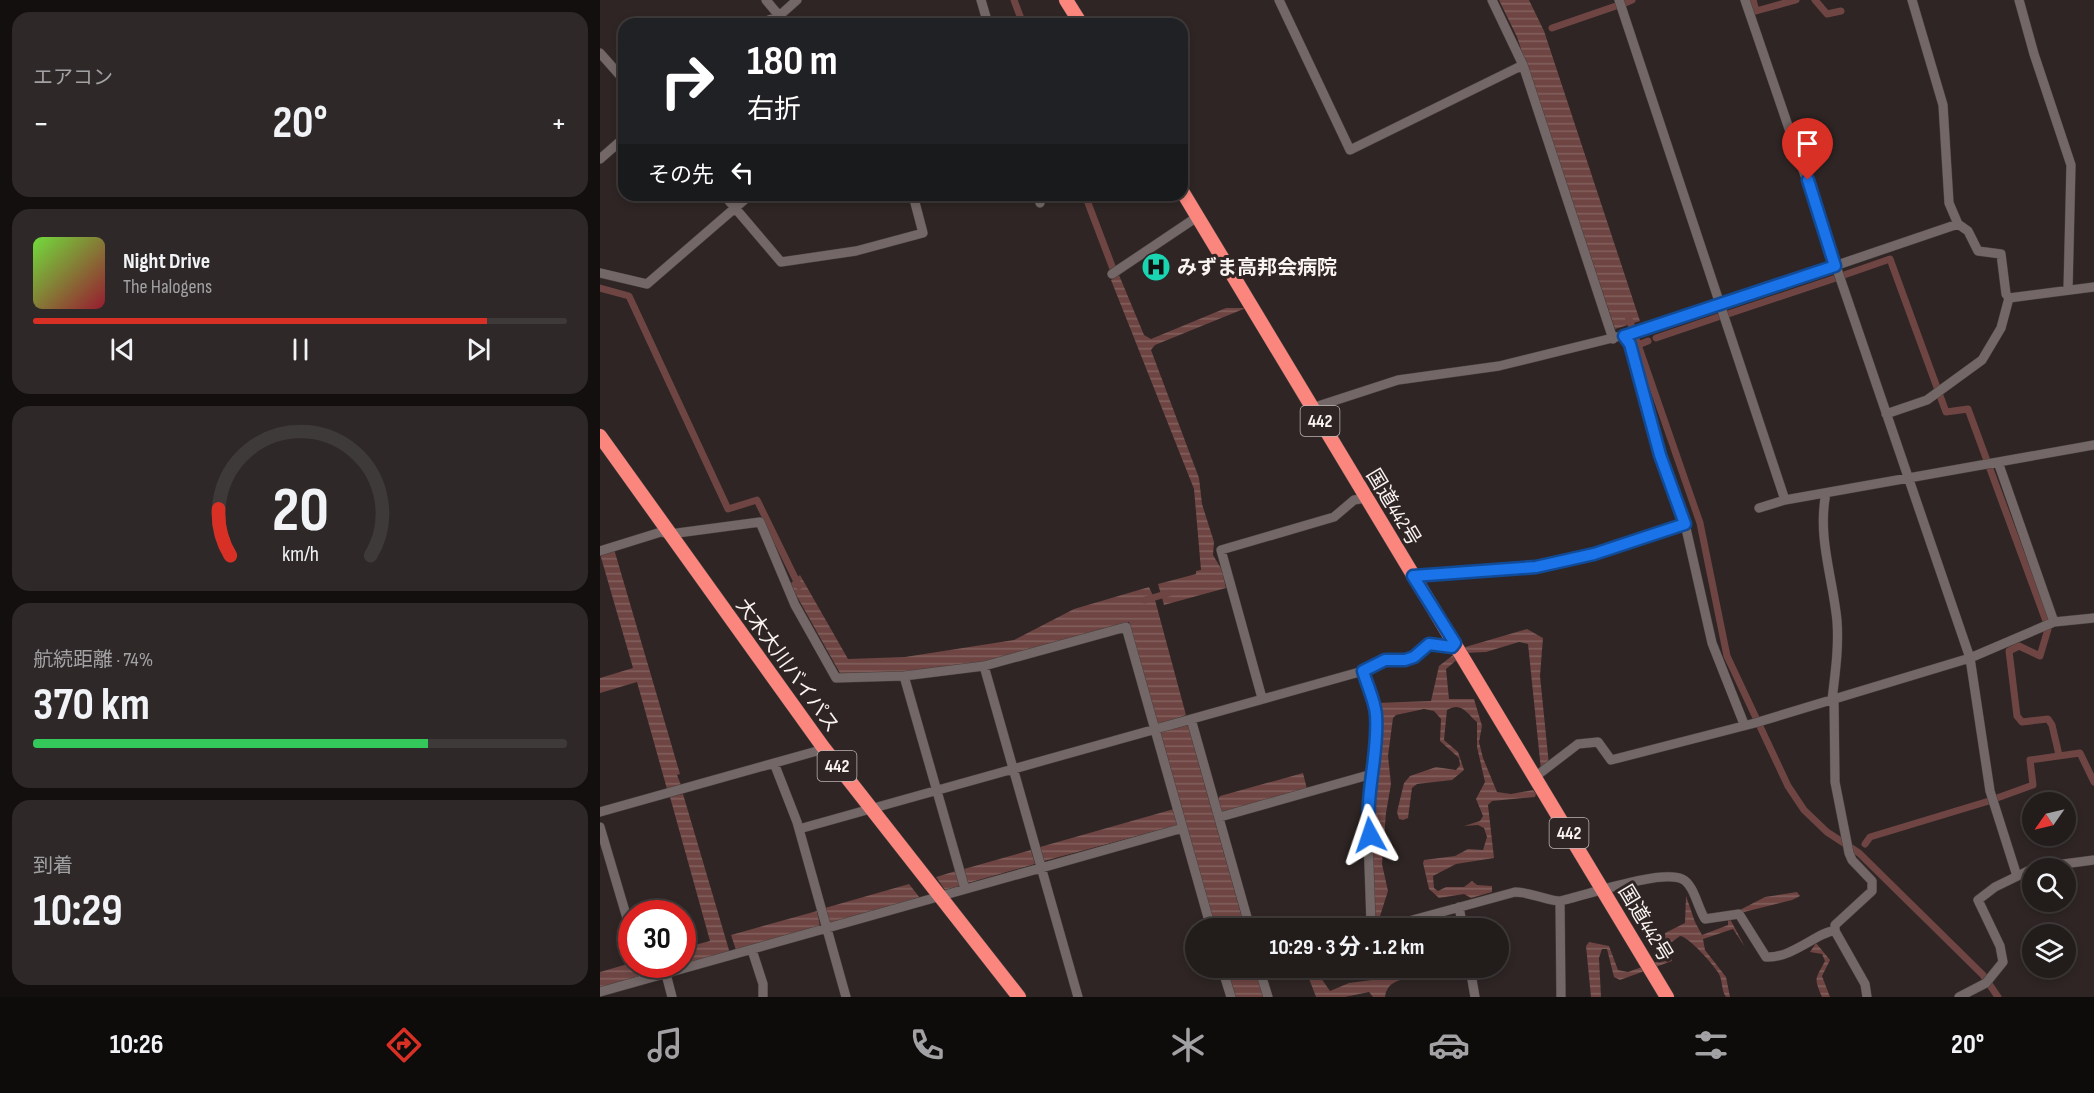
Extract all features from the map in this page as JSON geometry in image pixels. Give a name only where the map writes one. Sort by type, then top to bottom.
[{"type":"highway","points":[[1066,0],[1077,18]]},
{"type":"highway","name":"国道442号","points":[[1188,201],[1667,997]]},
{"type":"highway","name":"大木大川バイパス","points":[[600,436],[817,751],[867,810]]},
{"type":"highway","name":"大木大川バイパス","points":[[600,447],[662,528],[867,810],[1010,997]]},
{"type":"highway","name":"大木大川バイパス","points":[[935,897],[1019,997]]},
{"type":"street","points":[[766,0],[780,18]]},
{"type":"street","points":[[784,18],[797,0]]},
{"type":"street","points":[[981,0],[986,18]]},
{"type":"street","points":[[1279,0],[1350,150],[1523,65]]},
{"type":"street","points":[[1492,0],[1523,65],[1613,339]]},
{"type":"street","points":[[1619,0],[1785,500]]},
{"type":"street","points":[[1745,0],[1970,658],[1990,790],[2017,876]]},
{"type":"street","points":[[1886,414],[1933,396],[1982,360],[2001,328],[2009,298],[2006,294],[2001,254],[1978,251],[1968,231],[1959,225],[1949,203],[1943,105],[1939,83],[1912,0]]},
{"type":"street","points":[[2019,0],[2034,54],[2071,165],[2068,290]]},
{"type":"street","points":[[600,53],[618,73]]},
{"type":"street","points":[[600,159],[618,143]]},
{"type":"street","points":[[729,201],[781,262],[856,250],[923,233],[915,201]]},
{"type":"street","points":[[600,273],[647,284],[743,201]]},
{"type":"street","points":[[1112,274],[1197,217]]},
{"type":"street","points":[[1312,408],[1398,380],[1473,371],[1613,339],[1959,225]]},
{"type":"street","points":[[2009,298],[2094,287]]},
{"type":"street","points":[[1626,335],[1660,455],[1685,524],[1712,643],[1744,724]]},
{"type":"street","points":[[1759,508],[1785,500],[2094,445]]},
{"type":"street","points":[[1995,462],[2054,622]]},
{"type":"street","points":[[1826,493],[1822,513],[1822,536],[1837,620],[1833,699],[1835,782],[1849,853],[1852,860],[1872,881],[1872,891],[1835,925],[1835,931],[1865,984],[1867,997]]},
{"type":"street","points":[[1262,698],[1221,550],[1334,517],[1354,500],[1366,498]]},
{"type":"street","points":[[600,551],[662,528],[760,522],[795,605],[836,678],[904,676],[984,666],[1126,627],[1157,728],[1208,918]]},
{"type":"street","points":[[1413,576],[1536,567],[1605,551],[1685,524]]},
{"type":"street","points":[[1535,777],[1578,744],[1598,742],[1611,760],[1755,723],[1970,658],[2054,622],[2094,618]]},
{"type":"street","points":[[799,829],[1363,671],[1385,660],[1405,660],[1414,657],[1429,644],[1457,646]]},
{"type":"street","points":[[984,666],[1078,997]]},
{"type":"street","points":[[1363,671],[1376,714],[1367,807],[1371,923],[1398,924],[1515,892],[1527,892],[1560,901],[1604,890],[1618,884],[1682,878],[1688,883],[1705,919],[1739,914],[1759,949],[1769,958],[1805,946],[1830,930],[1835,931]]},
{"type":"street","points":[[904,676],[965,889]]},
{"type":"street","points":[[1189,719],[1220,818],[1247,918]]},
{"type":"street","points":[[600,812],[817,751]]},
{"type":"street","points":[[774,763],[799,829],[846,997]]},
{"type":"street","points":[[1220,818],[1372,774]]},
{"type":"street","points":[[600,827],[622,900]]},
{"type":"street","points":[[696,965],[1183,828]]},
{"type":"street","points":[[2076,863],[2094,860]]},
{"type":"street","points":[[1959,997],[1988,981],[2002,966],[2004,954],[1978,900],[1984,893],[2022,874]]},
{"type":"street","points":[[1560,901],[1561,997]]},
{"type":"street","points":[[1459,907],[1461,918]]},
{"type":"street","points":[[752,950],[763,984],[763,997]]},
{"type":"street","points":[[600,992],[640,978]]},
{"type":"street","points":[[671,978],[672,997]]},
{"type":"street","points":[[1225,978],[1231,997]]},
{"type":"street","points":[[1261,978],[1268,997]]},
{"type":"street","points":[[1471,978],[1474,997]]},
{"type":"shaded area","points":[[1499,0],[1529,0],[1544,31],[1640,321],[1615,329],[1517,37]]},
{"type":"shaded area","points":[[1119,275],[1144,335],[1151,339],[1226,308],[1246,308],[1155,345],[1151,350],[1199,478],[1202,504],[1214,542],[1213,555],[1222,570],[1226,588],[1164,605],[1158,584],[1196,574],[1196,571],[1201,570],[1194,489],[1111,280]]},
{"type":"shaded area","points":[[614,549],[680,774],[677,775],[681,785],[667,789],[637,682],[600,693],[600,678],[633,668],[600,554]]},
{"type":"shaded area","points":[[800,575],[848,659],[905,657],[1014,640],[1074,609],[1149,587],[1155,600],[1186,715],[1178,718],[1179,727],[1188,725],[1242,918],[1212,918],[1129,622],[983,662],[905,672],[841,675],[790,584]]},
{"type":"shaded area","points":[[1527,629],[1543,638],[1540,676],[1549,765],[1541,770],[1528,644],[1519,642],[1486,652],[1465,653],[1446,669],[1449,699],[1474,699],[1482,726],[1479,742],[1497,792],[1511,794],[1533,790],[1536,794],[1535,797],[1492,801],[1488,805],[1494,858],[1456,864],[1433,876],[1434,888],[1438,891],[1446,887],[1464,887],[1472,881],[1477,885],[1492,886],[1492,892],[1471,898],[1464,894],[1439,898],[1429,889],[1424,860],[1455,856],[1468,849],[1483,850],[1487,837],[1484,828],[1478,825],[1464,826],[1480,821],[1483,816],[1476,799],[1485,782],[1477,747],[1477,722],[1460,708],[1447,710],[1444,740],[1458,752],[1464,770],[1452,780],[1417,784],[1412,788],[1408,818],[1403,820],[1399,819],[1397,812],[1404,783],[1410,776],[1436,767],[1456,770],[1460,765],[1459,758],[1440,741],[1441,719],[1434,711],[1424,709],[1396,715],[1393,718],[1388,756],[1391,784],[1382,864],[1388,891],[1381,918],[1375,918],[1370,807],[1376,703],[1431,701],[1439,666],[1462,648]]},
{"type":"shaded area","points":[[1303,773],[1307,789],[1221,812],[1218,799],[1220,796]]},
{"type":"shaded area","points":[[683,794],[729,950],[696,961],[696,945],[710,941],[670,797]]},
{"type":"shaded area","points":[[1174,809],[1178,825],[1044,861],[1040,847]]},
{"type":"shaded area","points":[[1031,850],[1035,864],[968,883],[964,869]]},
{"type":"shaded area","points":[[956,871],[960,886],[945,890],[936,877]]},
{"type":"shaded area","points":[[909,884],[920,898],[829,923],[825,908]]},
{"type":"shaded area","points":[[1797,892],[1800,896],[1792,900],[1736,914],[1730,919],[1745,947],[1733,929],[1703,939],[1705,950],[1726,977],[1730,997],[1724,994],[1719,974],[1712,964],[1695,946],[1680,936],[1669,944],[1672,961],[1620,980],[1614,977],[1607,949],[1602,949],[1599,958],[1601,997],[1591,997],[1586,946],[1589,942],[1609,946],[1618,970],[1628,972],[1667,958],[1665,933],[1685,923],[1686,896],[1702,935],[1728,925],[1728,916],[1765,897]]},
{"type":"shaded area","points":[[817,911],[820,926],[736,950],[731,935]]},
{"type":"shaded area","points":[[1816,943],[1830,960],[1822,976],[1830,997],[1822,997],[1817,985],[1818,975],[1825,961],[1822,954],[1810,952]]},
{"type":"shaded area","points":[[618,967],[618,978],[635,978],[600,988],[600,972]]},
{"type":"shaded area","points":[[1229,978],[1259,978],[1265,997],[1234,997]]},
{"type":"shaded area","points":[[1309,978],[1321,978],[1330,991],[1349,983],[1372,980],[1372,978],[1409,978],[1392,984],[1387,989],[1385,997],[1373,997],[1369,992],[1345,997],[1316,997]]},
{"type":"waterway","points":[[1014,0],[1021,18]]},
{"type":"waterway","points":[[1625,3],[1632,0]]},
{"type":"waterway","points":[[1753,0],[1756,11],[1796,0]]},
{"type":"waterway","points":[[1815,0],[1827,14],[1841,11]]},
{"type":"waterway","points":[[1552,28],[1616,6]]},
{"type":"waterway","points":[[1087,201],[1115,274]]},
{"type":"waterway","points":[[1844,275],[1890,259],[1946,412],[1968,409],[2046,621]]},
{"type":"waterway","points":[[1728,314],[1836,278]]},
{"type":"waterway","points":[[600,288],[629,296],[728,509],[757,500],[799,586]]},
{"type":"waterway","points":[[1628,316],[1700,523],[1727,656],[1788,786],[1804,810],[1827,832],[1859,853],[1983,975],[1998,997]]},
{"type":"waterway","points":[[1656,338],[1718,317]]},
{"type":"waterway","points":[[1638,345],[1648,341]]},
{"type":"waterway","points":[[1145,600],[1169,593]]},
{"type":"waterway","points":[[2048,629],[2040,656],[2019,646],[2009,651],[2017,716],[2022,722],[2048,719],[2052,725],[2059,755]]},
{"type":"waterway","points":[[1997,798],[2033,785],[2030,760],[2080,753],[2094,782]]},
{"type":"waterway","points":[[1865,844],[1870,837],[1989,801]]},
{"type":"place","name":"みずま高邦会病院","points":[[1156,267]]},
{"type":"route","points":[[1370,835],[1367,807],[1372,779],[1376,714],[1363,671],[1385,660],[1405,660],[1414,657],[1429,644],[1452,647],[1455,643],[1413,576],[1536,567],[1557,560],[1594,554],[1685,524],[1660,455],[1645,392],[1630,344],[1624,336],[1778,287],[1835,266],[1808,180]]}]
